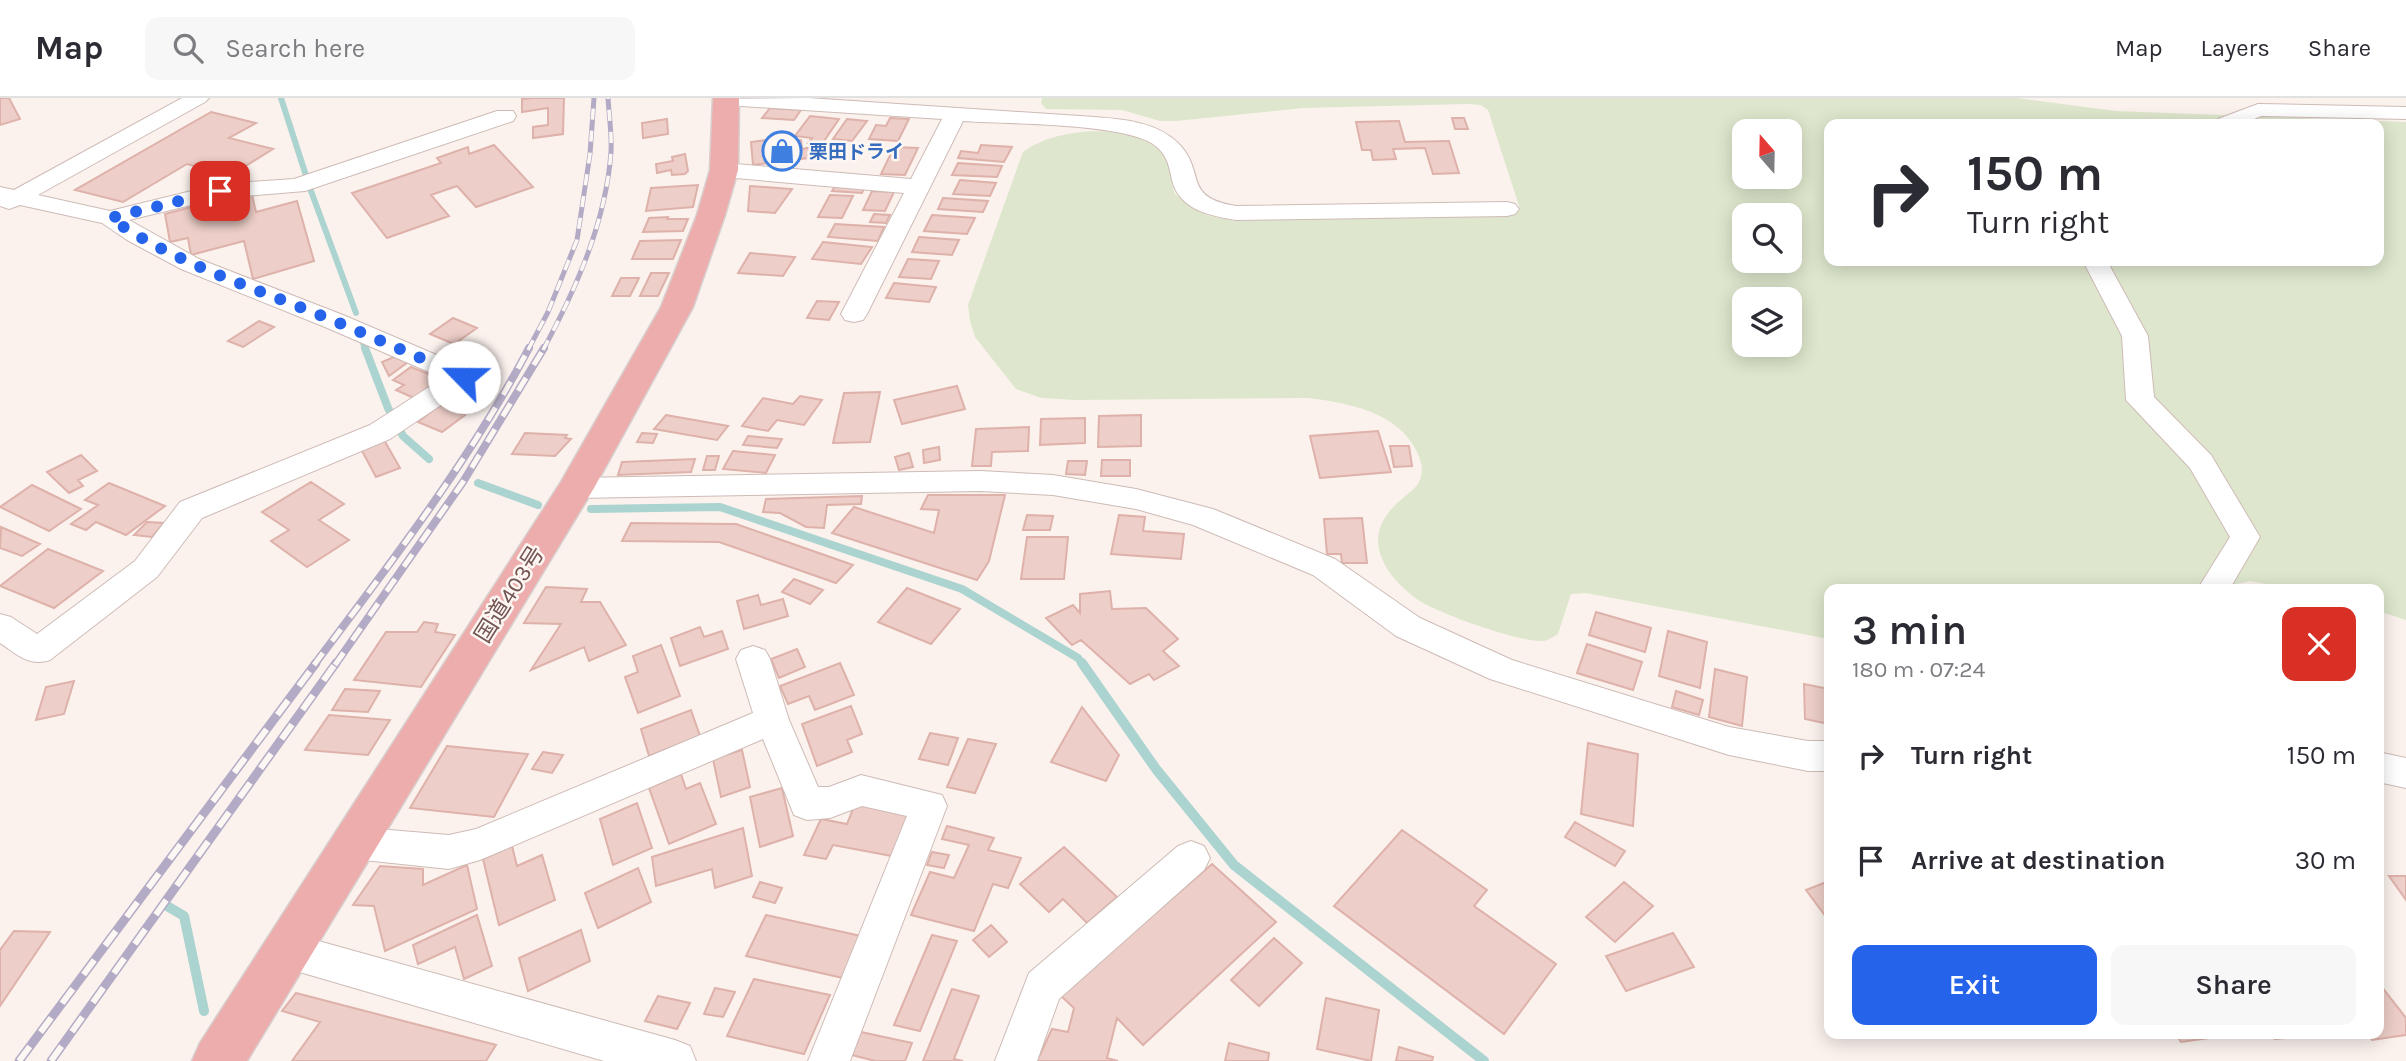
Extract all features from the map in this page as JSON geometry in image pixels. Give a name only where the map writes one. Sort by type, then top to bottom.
[{"type":"highway","name":"国道403号","points":[[218,1061],[576,488],[677,307],[711,215],[723,170],[726,99]]},
{"type":"street","points":[[5,200],[198,98]]},
{"type":"street","points":[[726,99],[1095,123],[1136,129],[1156,136],[1178,157],[1189,193],[1200,202],[1236,213],[1507,209]]},
{"type":"street","points":[[2237,119],[2258,110],[2406,113]]},
{"type":"street","points":[[853,314],[956,114]]},
{"type":"street","points":[[5,200],[110,218],[207,193],[297,187],[505,116]]},
{"type":"street","points":[[723,170],[920,187]]},
{"type":"street","points":[[0,626],[38,651],[146,569],[191,510],[380,432],[464,377],[334,321],[190,264],[135,235],[110,218]]},
{"type":"street","points":[[2098,266],[2136,336],[2140,400],[2201,462],[2245,537],[2217,584]]},
{"type":"street","points":[[576,488],[980,481],[1053,485],[1136,499],[1202,517],[1324,567],[1408,626],[1503,670],[1729,741],[1808,756],[1824,756]]},
{"type":"street","points":[[753,659],[772,720],[807,804],[830,802],[861,790],[929,806],[829,1061]]},
{"type":"street","points":[[354,843],[449,852],[480,844],[772,720]]},
{"type":"street","points":[[2384,768],[2406,773]]},
{"type":"street","points":[[1016,1061],[1042,987],[1191,858]]},
{"type":"street","points":[[286,950],[675,1061]]},
{"type":"green space","points":[[1042,98],[2017,98],[2116,111],[2327,119],[1824,119],[1824,266],[2384,266],[2384,121],[2406,122],[2406,620],[2384,613],[2384,584],[2266,584],[2250,581],[2237,584],[1824,584],[1824,638],[1586,593],[1571,594],[1558,634],[1544,641],[1498,632],[1457,618],[1409,593],[1390,574],[1381,556],[1378,538],[1382,523],[1391,509],[1418,484],[1422,471],[1419,456],[1409,438],[1398,427],[1371,412],[1308,398],[1041,398],[1016,389],[975,337],[968,305],[1023,152],[1055,137],[1096,131],[1136,137],[1153,145],[1165,157],[1175,194],[1206,215],[1234,221],[1515,214],[1520,209],[1488,110],[1481,105],[1468,104],[1303,108],[1160,121],[1122,110],[1046,109],[1041,103]]},
{"type":"building","points":[[0,98],[9,98],[20,119],[0,125]]},
{"type":"building","points":[[564,98],[563,134],[533,138],[533,127],[548,125],[548,108],[522,112],[522,99]]},
{"type":"building","points":[[770,108],[801,110],[794,120],[762,118]]},
{"type":"building","points":[[211,112],[256,123],[229,138],[273,149],[231,175],[187,164],[123,202],[75,190]]},
{"type":"building","points":[[810,116],[839,119],[822,144],[808,143],[812,138],[795,136]]},
{"type":"building","points":[[890,118],[909,119],[898,141],[869,139],[876,125],[886,126]]},
{"type":"building","points":[[1452,118],[1464,118],[1468,129],[1455,129]]},
{"type":"building","points":[[667,119],[668,134],[643,138],[642,123]]},
{"type":"building","points":[[847,119],[867,121],[852,141],[833,139]]},
{"type":"building","points":[[1399,121],[1405,142],[1449,141],[1459,173],[1433,174],[1425,148],[1393,149],[1396,159],[1373,160],[1371,150],[1362,150],[1356,122]]},
{"type":"building","name":"栗田ドライ","points":[[775,139],[775,143],[801,140],[802,149],[812,147],[813,154],[808,155],[808,158],[753,165],[751,142]]},
{"type":"building","points":[[494,145],[533,187],[476,207],[457,186],[431,195],[449,216],[387,238],[352,193],[441,163],[437,158],[468,147],[469,154]]},
{"type":"building","points":[[981,145],[1012,147],[1004,162],[958,158],[961,151],[978,153]]},
{"type":"building","points":[[894,147],[918,148],[905,175],[881,174]]},
{"type":"building","points":[[685,154],[688,171],[685,174],[672,175],[671,170],[657,173],[656,164],[673,161],[672,157]]},
{"type":"building","points":[[958,163],[1002,166],[997,177],[952,175]]},
{"type":"building","points":[[960,180],[996,183],[990,196],[953,194]]},
{"type":"building","points":[[698,185],[693,207],[646,211],[651,188]]},
{"type":"building","points":[[750,186],[792,189],[775,213],[748,211]]},
{"type":"building","points":[[835,186],[864,188],[862,193],[832,191]]},
{"type":"building","points":[[872,191],[894,192],[885,211],[863,210]]},
{"type":"building","points":[[240,194],[252,195],[256,212],[297,201],[314,261],[253,279],[244,241],[191,255],[188,238],[170,242],[165,214]]},
{"type":"building","points":[[830,195],[853,196],[842,218],[818,217]]},
{"type":"building","points":[[943,198],[988,201],[983,212],[938,209]]},
{"type":"building","points":[[874,214],[890,215],[886,223],[870,222]]},
{"type":"building","points":[[932,215],[975,218],[967,234],[924,231]]},
{"type":"building","points":[[668,217],[667,219],[688,219],[683,231],[643,232],[649,218]]},
{"type":"building","points":[[835,224],[884,227],[878,241],[828,237]]},
{"type":"building","points":[[919,237],[959,240],[952,255],[912,252]]},
{"type":"building","points":[[681,240],[673,259],[632,259],[640,241]]},
{"type":"building","points":[[823,242],[872,247],[861,264],[812,259]]},
{"type":"building","points":[[750,253],[795,257],[783,276],[738,273]]},
{"type":"building","points":[[908,259],[939,261],[931,279],[899,277]]},
{"type":"building","points":[[651,273],[669,273],[658,296],[640,296]]},
{"type":"building","points":[[621,278],[639,278],[630,296],[612,296]]},
{"type":"building","points":[[894,283],[936,287],[929,302],[886,298]]},
{"type":"building","points":[[817,301],[839,302],[829,320],[807,318]]},
{"type":"building","points":[[453,318],[477,328],[454,344],[430,334]]},
{"type":"building","points":[[259,321],[274,327],[243,347],[228,341]]},
{"type":"building","points":[[394,357],[408,362],[389,376],[382,362]]},
{"type":"building","points":[[411,367],[441,379],[414,398],[396,390],[404,385],[393,380]]},
{"type":"building","points":[[957,386],[965,409],[902,424],[894,400]]},
{"type":"building","points":[[462,387],[478,393],[459,408],[443,402]]},
{"type":"building","points":[[880,392],[870,442],[833,443],[844,393]]},
{"type":"building","points":[[800,396],[822,400],[804,425],[777,420],[768,431],[742,426],[763,398],[793,404]]},
{"type":"building","points":[[440,405],[465,415],[442,432],[418,422]]},
{"type":"building","points":[[666,415],[728,426],[717,440],[654,429]]},
{"type":"building","points":[[1141,415],[1141,446],[1098,447],[1099,416]]},
{"type":"building","points":[[1085,418],[1085,443],[1040,445],[1041,419]]},
{"type":"building","points":[[1029,427],[1028,451],[992,452],[991,466],[972,466],[976,429]]},
{"type":"building","points":[[1378,431],[1391,472],[1320,478],[1310,436]]},
{"type":"building","points":[[525,433],[567,435],[565,438],[571,439],[555,456],[512,454]]},
{"type":"building","points":[[642,433],[657,434],[653,443],[637,442]]},
{"type":"building","points":[[748,436],[782,439],[777,448],[743,445]]},
{"type":"building","points":[[384,440],[400,468],[376,477],[361,449]]},
{"type":"building","points":[[1390,446],[1409,446],[1412,466],[1394,467]]},
{"type":"building","points":[[939,447],[940,460],[924,463],[923,450]]},
{"type":"building","points":[[733,451],[775,455],[766,473],[723,469]]},
{"type":"building","points":[[909,453],[913,467],[899,470],[895,457]]},
{"type":"building","points":[[81,455],[97,471],[78,480],[83,486],[69,493],[47,472]]},
{"type":"building","points":[[707,456],[719,456],[715,470],[703,470]]},
{"type":"building","points":[[695,459],[691,472],[618,475],[622,462]]},
{"type":"building","points":[[1102,460],[1130,460],[1130,476],[1101,476]]},
{"type":"building","points":[[1068,461],[1087,461],[1085,475],[1066,474]]},
{"type":"building","points":[[311,482],[344,504],[319,520],[349,540],[307,567],[271,541],[289,530],[262,512]]},
{"type":"building","points":[[109,483],[165,506],[126,535],[96,522],[86,530],[71,524],[98,505],[85,500]]},
{"type":"building","points":[[32,485],[81,509],[49,531],[0,507]]},
{"type":"building","points":[[928,495],[1005,495],[989,561],[977,580],[832,533],[854,507],[934,533],[939,510],[921,509]]},
{"type":"building","points":[[862,496],[861,504],[827,505],[824,528],[806,527],[780,513],[763,512],[766,499]]},
{"type":"building","points":[[1027,515],[1053,516],[1050,530],[1023,530]]},
{"type":"building","points":[[1119,515],[1145,517],[1143,531],[1184,534],[1181,559],[1111,554]]},
{"type":"building","points":[[1362,518],[1367,563],[1342,563],[1341,554],[1327,554],[1324,519]]},
{"type":"building","points":[[147,522],[164,523],[152,537],[134,535]]},
{"type":"building","points":[[631,523],[736,524],[853,565],[836,583],[719,542],[622,541]]},
{"type":"building","points":[[1,527],[40,544],[22,556],[0,548]]},
{"type":"building","points":[[1027,537],[1068,537],[1064,579],[1021,579]]},
{"type":"building","points":[[48,549],[103,571],[54,608],[0,586]]},
{"type":"building","points":[[794,579],[823,590],[810,604],[782,592]]},
{"type":"building","points":[[546,587],[587,589],[581,602],[600,602],[626,645],[589,661],[584,647],[531,670],[561,624],[524,623]]},
{"type":"building","points":[[907,588],[960,609],[931,644],[878,622]]},
{"type":"building","points":[[1110,591],[1112,609],[1146,608],[1178,639],[1163,651],[1179,666],[1154,680],[1149,674],[1130,684],[1081,640],[1072,645],[1046,618],[1073,605],[1080,613],[1080,594]]},
{"type":"building","points":[[758,595],[761,605],[783,599],[788,616],[744,629],[737,601]]},
{"type":"building","points":[[1596,612],[1651,628],[1645,652],[1589,635]]},
{"type":"building","points":[[424,622],[438,624],[435,632],[455,635],[421,687],[354,680],[386,632],[417,632]]},
{"type":"building","points":[[700,627],[704,637],[722,631],[728,649],[680,666],[671,638]]},
{"type":"building","points":[[1668,631],[1707,642],[1700,688],[1659,676]]},
{"type":"building","points":[[1587,644],[1642,662],[1633,690],[1577,673]]},
{"type":"building","points":[[661,645],[680,696],[638,713],[625,677],[638,672],[633,656]]},
{"type":"building","points":[[797,649],[805,667],[779,678],[771,659]]},
{"type":"building","points":[[840,663],[854,695],[815,710],[809,696],[788,704],[780,686]]},
{"type":"building","points":[[1715,669],[1747,677],[1742,726],[1709,717]]},
{"type":"building","points":[[74,681],[64,714],[36,720],[46,687]]},
{"type":"building","points":[[1804,684],[1824,688],[1824,723],[1805,719]]},
{"type":"building","points":[[345,689],[380,691],[368,712],[332,710]]},
{"type":"building","points":[[1676,691],[1703,700],[1699,715],[1672,707]]},
{"type":"building","points":[[851,706],[862,734],[847,740],[852,752],[817,766],[802,724]]},
{"type":"building","points":[[1082,707],[1119,755],[1106,781],[1051,762]]},
{"type":"building","points":[[691,710],[700,736],[649,756],[641,729]]},
{"type":"building","points":[[329,715],[390,720],[368,755],[305,750]]},
{"type":"building","points":[[930,733],[958,738],[948,765],[919,759]]},
{"type":"building","points":[[968,739],[996,744],[975,793],[947,787]]},
{"type":"building","points":[[1588,743],[1638,754],[1633,826],[1581,814]]},
{"type":"building","points":[[447,746],[528,754],[494,817],[410,808]]},
{"type":"building","points":[[742,750],[750,787],[721,797],[713,759]]},
{"type":"building","points":[[543,752],[563,755],[552,773],[532,769]]},
{"type":"building","points":[[681,774],[686,789],[700,783],[716,824],[669,844],[649,788]]},
{"type":"building","points":[[782,788],[793,836],[760,847],[750,797]]},
{"type":"building","points":[[637,803],[652,848],[613,865],[600,819]]},
{"type":"building","points":[[855,804],[910,814],[892,856],[833,845],[826,859],[804,855],[821,819],[847,824]]},
{"type":"building","points":[[1575,822],[1625,851],[1615,866],[1565,837]]},
{"type":"building","points":[[947,826],[994,838],[988,850],[1021,858],[1008,888],[993,884],[974,931],[911,915],[930,872],[954,878],[969,845],[942,839]]},
{"type":"building","points":[[743,828],[752,876],[715,888],[712,869],[656,886],[652,857]]},
{"type":"building","points":[[1402,830],[1487,890],[1474,906],[1556,964],[1504,1034],[1334,906]]},
{"type":"building","points":[[512,846],[517,866],[542,855],[555,900],[499,925],[483,859]]},
{"type":"building","points":[[1064,847],[1117,897],[1087,923],[1063,899],[1049,912],[1020,884]]},
{"type":"building","points":[[932,852],[949,855],[944,868],[927,865]]},
{"type":"building","points":[[1212,864],[1276,922],[1143,1045],[1117,1018],[1107,1058],[1118,1061],[1037,1061],[1052,1029],[1068,1032],[1074,1008],[1060,995]]},
{"type":"building","points":[[467,865],[477,909],[385,951],[374,906],[353,905],[380,866],[423,869],[423,885]]},
{"type":"building","points":[[638,868],[651,902],[598,928],[585,893]]},
{"type":"building","points":[[2389,876],[2406,876],[2406,900]]},
{"type":"building","points":[[760,882],[782,888],[775,903],[753,897]]},
{"type":"building","points":[[1624,882],[1653,906],[1615,942],[1586,917]]},
{"type":"building","points":[[1824,883],[1824,914],[1806,890]]},
{"type":"building","points":[[477,915],[492,966],[464,979],[455,947],[418,964],[413,945]]},
{"type":"building","points":[[766,915],[861,936],[843,978],[746,956]]},
{"type":"building","points":[[991,925],[1007,942],[989,957],[973,940]]},
{"type":"building","points":[[581,930],[590,961],[528,991],[519,958]]},
{"type":"building","points":[[14,931],[50,932],[0,1006],[0,950]]},
{"type":"building","points":[[1673,933],[1694,967],[1626,991],[1606,956]]},
{"type":"building","points":[[932,935],[957,941],[920,1031],[894,1025]]},
{"type":"building","points":[[1274,938],[1302,963],[1259,1006],[1231,980]]},
{"type":"building","points":[[754,979],[830,995],[804,1054],[727,1036]]},
{"type":"building","points":[[715,988],[735,992],[723,1017],[704,1014]]},
{"type":"building","points":[[952,989],[979,996],[954,1059],[963,1061],[923,1061]]},
{"type":"building","points":[[2384,990],[2406,1018],[2406,1035],[2384,1038]]},
{"type":"building","points":[[296,993],[496,1045],[486,1061],[292,1061],[320,1022],[282,1011]]},
{"type":"building","points":[[658,996],[690,1003],[677,1029],[645,1021]]},
{"type":"building","points":[[1326,998],[1379,1010],[1371,1061],[1317,1049]]},
{"type":"building","points":[[861,1032],[912,1043],[905,1061],[875,1061],[852,1055]]},
{"type":"building","points":[[2179,1039],[2202,1039],[2181,1042]]},
{"type":"building","points":[[1229,1043],[1269,1053],[1268,1061],[1225,1061]]},
{"type":"building","points":[[1399,1047],[1433,1057],[1432,1061],[1396,1061]]},
{"type":"waterway","points":[[281,98],[311,191],[356,313]]},
{"type":"waterway","points":[[363,343],[366,350]]},
{"type":"waterway","points":[[365,348],[388,408],[403,436],[429,459]]},
{"type":"waterway","points":[[478,483],[538,505]]},
{"type":"waterway","points":[[591,509],[720,507],[962,589],[1078,658],[1083,665]]},
{"type":"waterway","points":[[1082,663],[1156,769],[1234,865],[1484,1061]]},
{"type":"waterway","points":[[167,906],[184,916],[204,1011]]},
{"type":"railway","points":[[528,350],[548,312],[577,240],[590,154],[594,98]]},
{"type":"railway","points":[[543,350],[578,279],[603,204],[611,152],[608,98]]},
{"type":"railway","points":[[314,665],[456,470],[529,348]]},
{"type":"railway","points":[[335,665],[463,482],[544,348]]},
{"type":"railway","points":[[19,1061],[316,663]]},
{"type":"railway","points":[[51,1061],[336,663]]},
{"type":"place","name":"栗田ドライ","points":[[782,151]]},
{"type":"route","points":[[220,191],[110,218],[135,235],[190,264],[334,321],[464,377]]}]
